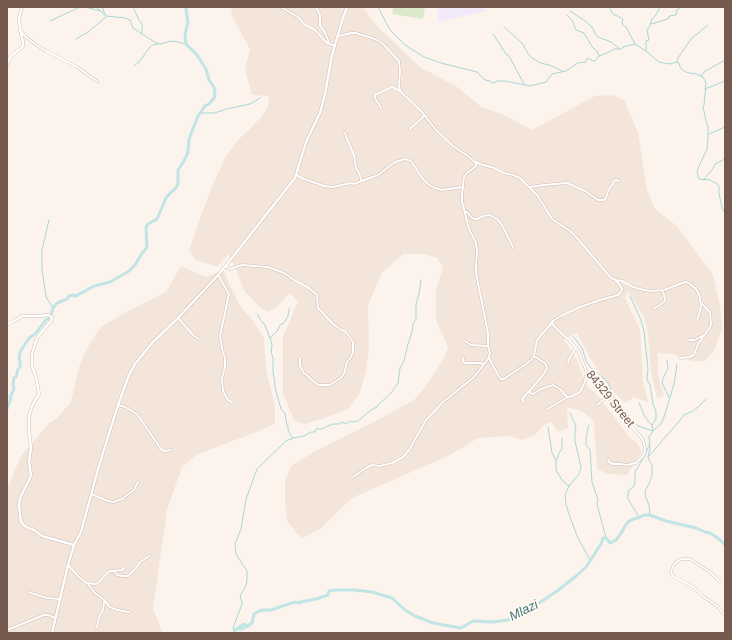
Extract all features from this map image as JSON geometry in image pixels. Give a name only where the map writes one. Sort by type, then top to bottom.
[{"type":"street","points":[[7,65],[10,57],[23,46],[19,18],[22,7]]},
{"type":"street","points":[[281,7],[297,16],[304,24],[316,30],[329,44],[334,46]]},
{"type":"street","points":[[316,7],[320,15],[320,26],[325,32],[329,44]]},
{"type":"street","points":[[52,633],[68,565],[74,545],[81,532],[118,405],[129,375],[135,364],[152,343],[178,318],[226,266],[292,182],[306,142],[320,113],[334,46],[346,7]]},
{"type":"street","points":[[20,29],[26,37],[35,44],[77,67],[98,82]]},
{"type":"street","points":[[338,36],[356,33],[375,39],[382,43],[400,64],[400,90]]},
{"type":"street","points":[[382,108],[375,98],[375,95],[392,87],[400,90],[425,115],[432,127],[453,146],[480,164],[520,178],[530,187],[552,219],[570,231],[606,272],[616,280],[622,289],[618,295],[580,307],[561,316],[551,323],[537,340],[534,356],[526,364],[503,379],[498,375],[489,357],[488,333],[476,272],[478,252],[476,243],[469,229],[462,201],[464,177],[476,165],[475,161]]},
{"type":"street","points":[[410,129],[415,126],[425,115]]},
{"type":"street","points":[[345,133],[354,155],[356,168],[360,175],[361,181]]},
{"type":"street","points":[[296,174],[304,179],[328,186],[351,183],[354,184],[378,175],[395,162],[405,159],[411,161],[423,180],[435,188],[442,190],[463,187]]},
{"type":"street","points":[[530,187],[567,184],[585,191],[598,200],[604,200],[609,188],[615,180],[619,182]]},
{"type":"street","points":[[464,211],[474,219],[490,215],[497,219],[502,225],[513,247]]},
{"type":"street","points":[[226,266],[230,268],[242,265],[268,267],[284,273],[309,288],[317,295],[318,308],[334,325],[346,332],[353,342],[353,352],[347,362],[344,374],[341,378],[330,385],[318,385],[304,373],[300,366],[300,358]]},
{"type":"street","points":[[218,275],[229,294],[220,336],[225,358],[225,367],[222,378],[223,391],[228,400],[232,402]]},
{"type":"street","points":[[616,280],[628,283],[634,287],[644,290],[661,290],[686,282],[697,290],[699,294],[701,302],[697,320]]},
{"type":"street","points":[[654,309],[665,301],[664,294],[661,290]]},
{"type":"street","points":[[682,358],[689,357],[694,354],[698,344],[711,325],[709,311],[701,302]]},
{"type":"street","points":[[7,324],[22,316],[35,317],[48,315],[52,317],[51,321],[37,338],[32,354],[32,366],[36,377],[39,394],[32,406],[29,416],[31,448],[29,462],[30,475],[28,484],[20,498],[19,506],[21,522],[26,527],[34,530],[42,536],[74,545]]},
{"type":"street","points":[[178,318],[194,336],[199,339]]},
{"type":"street","name":"84329 Street","points":[[551,323],[576,347],[587,373],[604,389],[617,411],[642,440],[646,449],[644,454],[635,463],[627,465],[613,464],[608,462],[608,459]]},
{"type":"street","points":[[689,340],[695,340],[705,334]]},
{"type":"street","points":[[465,341],[471,345],[488,346]]},
{"type":"street","points":[[568,363],[576,347]]},
{"type":"street","points":[[524,402],[522,400],[523,398],[544,374],[547,368],[545,363],[534,356]]},
{"type":"street","points":[[353,477],[372,465],[380,466],[392,463],[403,457],[410,450],[426,420],[443,402],[474,377],[489,357]]},
{"type":"street","points":[[463,358],[465,363],[483,364]]},
{"type":"street","points":[[547,410],[568,397],[580,392],[585,382],[587,373]]},
{"type":"street","points":[[530,389],[530,393],[533,394],[541,389],[553,385],[560,388],[568,397]]},
{"type":"street","points":[[597,405],[607,395]]},
{"type":"street","points":[[118,405],[137,414],[161,449],[165,451],[171,450]]},
{"type":"street","points":[[91,494],[113,502],[122,499],[134,490],[138,482]]},
{"type":"street","points":[[114,571],[123,576],[128,576],[138,564],[149,556]]},
{"type":"street","points":[[719,581],[710,572],[690,559],[679,560],[674,564],[671,572],[673,576],[692,587],[717,606],[725,615]]},
{"type":"street","points":[[68,565],[110,607],[129,612]]},
{"type":"street","points":[[87,583],[97,584],[108,572],[122,570],[124,568]]},
{"type":"street","points":[[28,592],[47,598],[59,599]]},
{"type":"street","points":[[97,627],[103,610],[104,601]]},
{"type":"street","points":[[7,630],[44,615],[55,618]]},
{"type":"shaded area","points":[[231,7],[363,7],[375,24],[420,67],[459,88],[480,106],[506,116],[532,130],[595,96],[613,95],[624,100],[638,133],[647,190],[655,209],[677,226],[713,275],[720,306],[722,329],[715,349],[705,361],[692,361],[672,354],[658,353],[658,374],[664,397],[657,398],[651,373],[648,334],[644,317],[628,291],[625,298],[640,330],[643,382],[649,403],[634,397],[625,403],[610,388],[589,356],[577,333],[564,339],[577,360],[587,386],[599,397],[630,438],[638,444],[642,452],[627,475],[606,474],[597,468],[594,422],[582,411],[567,407],[568,428],[558,432],[551,422],[544,425],[535,435],[523,440],[508,436],[478,438],[450,455],[352,498],[320,529],[303,538],[296,532],[287,521],[285,502],[285,481],[291,466],[312,453],[414,400],[426,386],[443,360],[448,347],[436,320],[436,290],[443,268],[437,258],[425,254],[403,254],[382,273],[368,305],[369,348],[366,372],[359,395],[349,408],[325,418],[305,424],[294,420],[283,393],[283,337],[298,301],[290,293],[277,307],[267,312],[245,292],[229,254],[217,267],[195,259],[189,250],[210,191],[226,156],[240,138],[262,116],[268,107],[269,99],[267,96],[252,95],[245,69],[250,49],[232,16]]},
{"type":"shaded area","points":[[438,7],[482,7],[486,11],[438,22]]},
{"type":"shaded area","points":[[181,266],[206,277],[223,270],[239,304],[254,322],[264,338],[266,369],[275,406],[275,424],[196,455],[182,467],[167,510],[153,608],[161,630],[164,633],[7,633],[7,489],[21,456],[49,423],[56,419],[71,402],[79,367],[86,350],[101,327],[130,310],[166,292]]},
{"type":"green space","points":[[393,7],[425,7],[423,19],[392,14]]},
{"type":"waterway","points":[[50,21],[80,7],[100,11]]},
{"type":"waterway","points":[[96,7],[106,16],[130,20],[133,28],[156,43],[161,44]]},
{"type":"waterway","points":[[102,7],[105,14]]},
{"type":"waterway","points":[[133,7],[142,24],[142,33]]},
{"type":"waterway","points":[[51,315],[53,308],[57,303],[67,299],[69,296],[76,296],[94,286],[110,282],[129,271],[135,265],[147,247],[146,227],[148,224],[157,219],[166,198],[178,184],[178,170],[188,152],[189,139],[198,116],[205,106],[214,98],[215,94],[214,87],[209,80],[206,69],[197,55],[186,44],[185,34],[188,22],[187,7]]},
{"type":"waterway","points":[[378,7],[390,30],[405,45],[424,57],[477,72],[485,80],[492,83],[505,81],[530,86],[546,82],[552,74],[566,71],[578,63],[586,62],[588,58],[595,61],[599,56],[614,49],[621,49],[623,47],[635,44],[659,62],[670,64],[677,62],[686,72],[694,73],[703,77],[706,83],[703,107],[708,126],[708,138],[707,149],[697,172],[699,179],[710,180],[719,186],[722,208],[725,213]]},
{"type":"waterway","points":[[609,7],[613,14],[623,19],[623,25],[626,27],[635,44]]},
{"type":"waterway","points":[[646,50],[646,41],[649,40],[647,30],[660,7]]},
{"type":"waterway","points":[[651,23],[652,24],[667,19],[669,16],[676,15],[677,10],[681,7]]},
{"type":"waterway","points":[[570,11],[592,27],[598,37],[611,42],[619,48]]},
{"type":"waterway","points":[[567,15],[572,20],[576,30],[584,33],[599,56]]},
{"type":"waterway","points":[[76,39],[88,32],[106,17]]},
{"type":"waterway","points":[[677,62],[678,58],[691,39],[708,25]]},
{"type":"waterway","points":[[504,27],[522,43],[532,58],[562,71]]},
{"type":"waterway","points":[[493,34],[506,54],[509,56],[524,84]]},
{"type":"waterway","points":[[161,44],[170,41],[186,44]]},
{"type":"waterway","points":[[134,66],[139,62],[150,47],[158,44]]},
{"type":"waterway","points":[[701,76],[704,72],[725,60]]},
{"type":"waterway","points":[[705,89],[725,81]]},
{"type":"waterway","points":[[200,113],[214,113],[250,104],[260,98]]},
{"type":"waterway","points":[[709,134],[725,127]]},
{"type":"waterway","points":[[703,180],[715,164],[725,159]]},
{"type":"waterway","points":[[49,220],[42,250],[42,269],[46,297],[53,308]]},
{"type":"waterway","points":[[293,438],[304,436],[311,432],[315,432],[316,429],[322,429],[332,424],[339,424],[342,422],[346,424],[350,421],[358,421],[377,407],[391,393],[398,383],[400,368],[404,361],[413,324],[416,319],[416,304],[421,280]]},
{"type":"waterway","points":[[630,296],[641,320],[644,331],[648,369],[647,379],[650,385],[653,404],[656,411],[656,419],[652,425],[653,431],[649,437],[650,448],[648,457],[652,466],[652,476],[645,493],[649,505],[650,515]]},
{"type":"waterway","points":[[270,338],[278,330],[280,325],[284,323],[288,316],[289,309]]},
{"type":"waterway","points":[[234,632],[233,628],[242,604],[242,600],[240,599],[241,594],[246,586],[247,580],[247,571],[236,554],[235,544],[241,529],[246,499],[257,469],[286,441],[293,438],[288,430],[285,413],[281,409],[275,388],[271,341],[265,325],[257,314]]},
{"type":"waterway","points":[[7,409],[14,389],[14,378],[16,377],[20,367],[20,352],[29,338],[35,334],[50,317]]},
{"type":"waterway","points":[[573,336],[582,348],[586,361],[591,368],[609,384],[614,398],[621,407],[638,426],[653,431],[661,424],[664,417],[674,384],[677,364]]},
{"type":"waterway","points":[[667,360],[668,368],[662,381],[669,397]]},
{"type":"waterway","points":[[649,456],[684,415],[693,411],[706,399]]},
{"type":"waterway","points":[[639,403],[644,415],[652,425]]},
{"type":"waterway","points":[[569,486],[579,474],[581,467],[575,441],[576,426],[570,413]]},
{"type":"waterway","points":[[589,425],[586,445],[590,450],[592,482],[598,500],[597,504],[606,538]]},
{"type":"waterway","points":[[548,427],[552,453],[556,460],[556,470],[562,480],[569,486],[565,495],[566,505],[577,536],[590,560]]},
{"type":"waterway","points":[[557,460],[562,449],[562,438]]},
{"type":"waterway","points":[[639,517],[628,499],[628,495],[629,490],[635,483],[635,472],[650,443]]},
{"type":"waterway","name":"Mlazi","points":[[234,633],[235,630],[244,624],[248,626],[252,623],[254,614],[259,611],[271,610],[295,602],[300,603],[303,601],[316,599],[328,595],[329,591],[335,590],[372,592],[392,598],[405,610],[415,616],[433,623],[461,628],[473,621],[493,622],[517,618],[557,591],[586,567],[601,544],[603,538],[606,538],[610,543],[616,540],[629,521],[645,515],[650,515],[710,533],[725,545]]},
{"type":"waterway","name":"Mlazi","points":[[237,629],[242,629],[248,626]]}]
